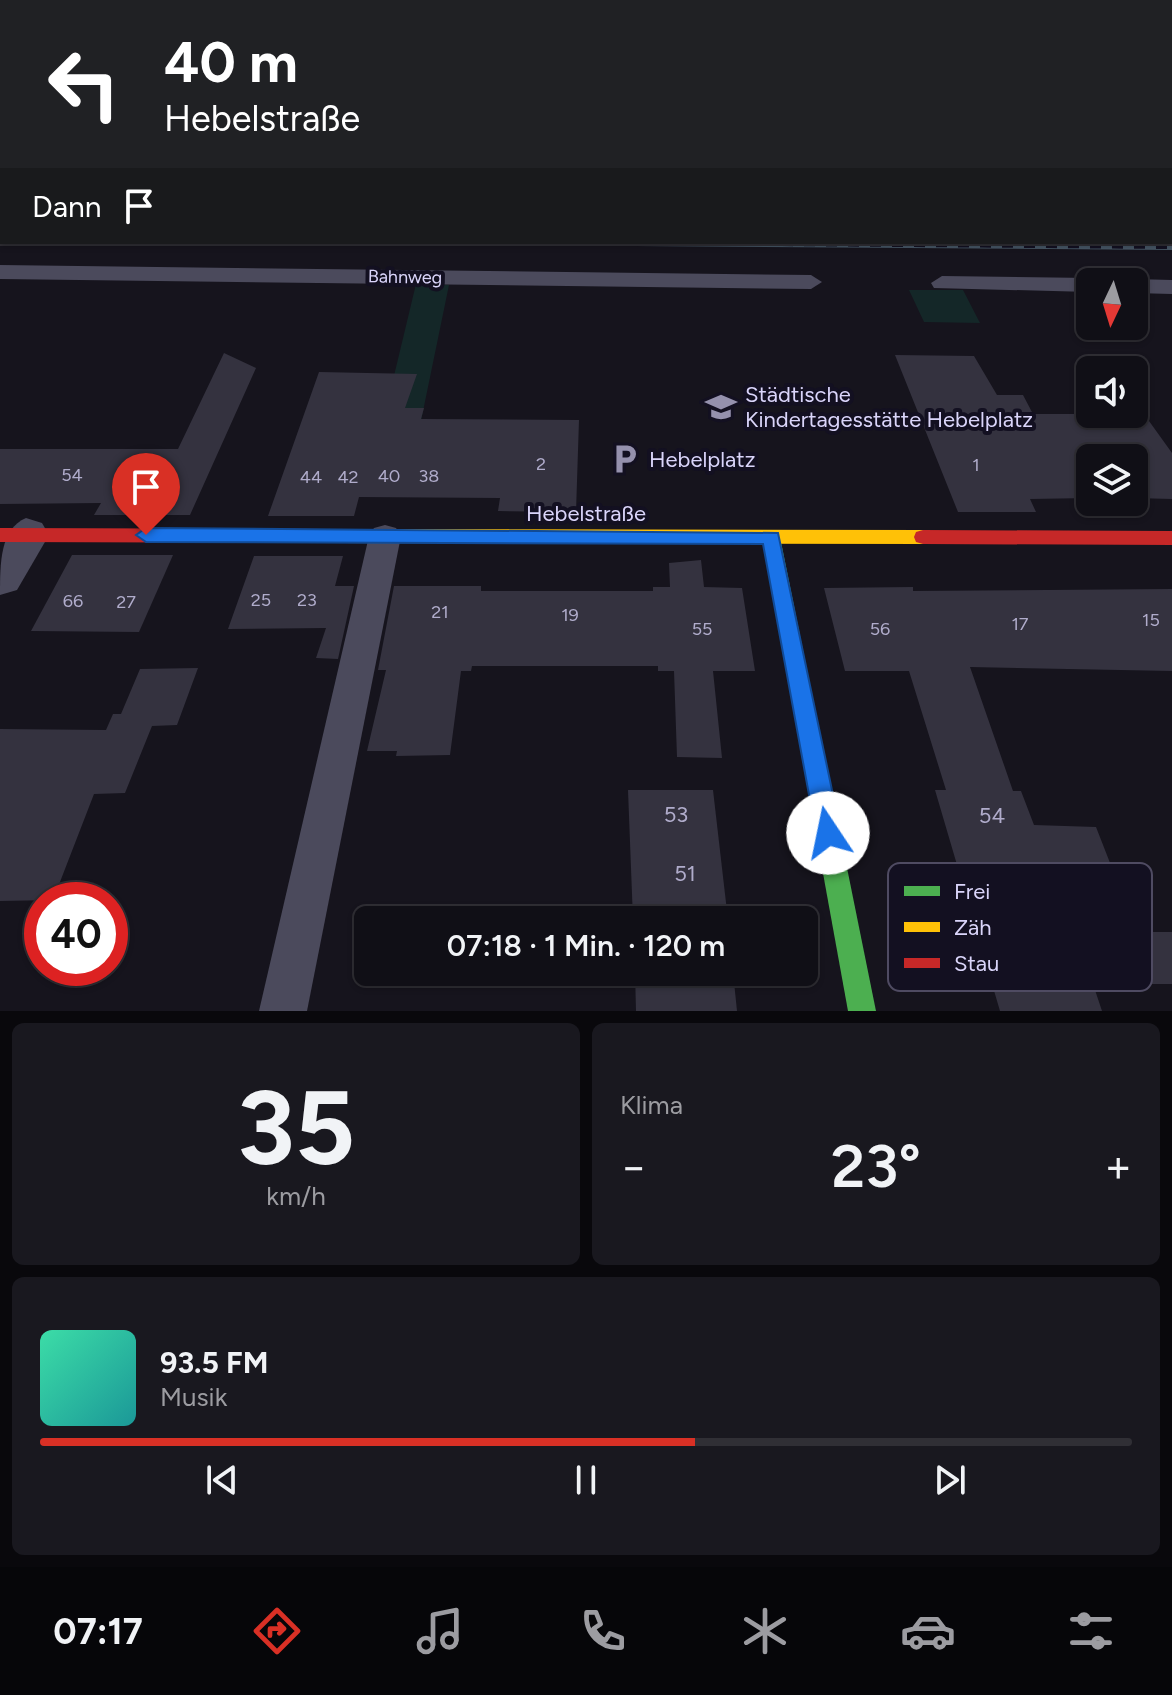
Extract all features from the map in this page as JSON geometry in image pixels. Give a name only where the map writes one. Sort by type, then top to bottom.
[{"type":"street","name":"Hebelstraße","points":[[13,535],[1172,538]]},
{"type":"street","points":[[0,577],[13,535]]},
{"type":"street","points":[[771,537],[862,1011]]},
{"type":"lane","name":"Bahnweg","points":[[0,272],[811,282]]},
{"type":"lane","points":[[942,283],[1076,285]]},
{"type":"lane","points":[[1148,286],[1172,287]]},
{"type":"lane","points":[[283,1011],[385,536]]},
{"type":"green space","points":[[416,284],[449,285],[414,455],[375,455]]},
{"type":"green space","points":[[909,290],[963,290],[980,323],[924,322]]},
{"type":"building","points":[[224,353],[256,368],[190,515],[94,515],[101,503],[0,504],[0,449],[178,449]]},
{"type":"building","points":[[895,355],[974,356],[997,395],[1023,395],[1033,414],[1076,414],[1076,428],[1148,428],[1148,420],[1172,453],[1172,499],[1148,498],[1148,444],[1076,444],[1076,498],[1030,499],[1036,512],[958,512]]},
{"type":"building","points":[[319,372],[417,374],[405,408],[424,408],[421,419],[579,420],[576,512],[498,511],[500,498],[359,497],[354,516],[268,516]]},
{"type":"building","points":[[72,555],[173,555],[139,632],[31,631]]},
{"type":"building","points":[[254,556],[343,556],[335,586],[354,586],[338,659],[316,658],[326,628],[228,629]]},
{"type":"building","points":[[701,560],[704,587],[742,588],[755,671],[713,671],[722,758],[677,757],[674,671],[658,671],[658,666],[472,666],[471,671],[461,671],[450,755],[396,756],[397,751],[367,751],[386,670],[378,670],[394,586],[481,586],[481,591],[653,591],[653,587],[670,587],[669,563]]},
{"type":"building","points":[[913,587],[913,591],[1172,589],[1172,671],[970,667],[1013,791],[1021,791],[1034,825],[1096,827],[1110,863],[956,863],[935,790],[946,790],[909,671],[845,671],[824,588]]},
{"type":"building","points":[[198,668],[177,725],[152,726],[125,793],[94,794],[60,882],[24,882],[24,901],[0,901],[0,729],[106,730],[113,714],[121,714],[140,669]]},
{"type":"building","points":[[628,790],[713,790],[726,906],[632,906]]},
{"type":"building","points":[[1152,932],[1172,932],[1172,984],[1152,984]]},
{"type":"building","points":[[635,986],[734,986],[737,1011],[636,1011]]},
{"type":"building","points":[[994,991],[1095,991],[1102,1011],[1000,1011]]},
{"type":"railway","points":[[766,244],[1172,247]]},
{"type":"traffic: fast","points":[[771,537],[862,1011]]},
{"type":"traffic: slow","points":[[328,536],[923,537]]},
{"type":"traffic: jam","points":[[0,535],[328,536]]},
{"type":"traffic: jam","points":[[923,537],[1172,538]]},
{"type":"place","name":"Städtische Kindertagesstätte Hebelplatz","points":[[721,407]]},
{"type":"place","name":"Hebelplatz","points":[[625,459]]},
{"type":"route","points":[[146,535],[771,537],[828,833]]}]
